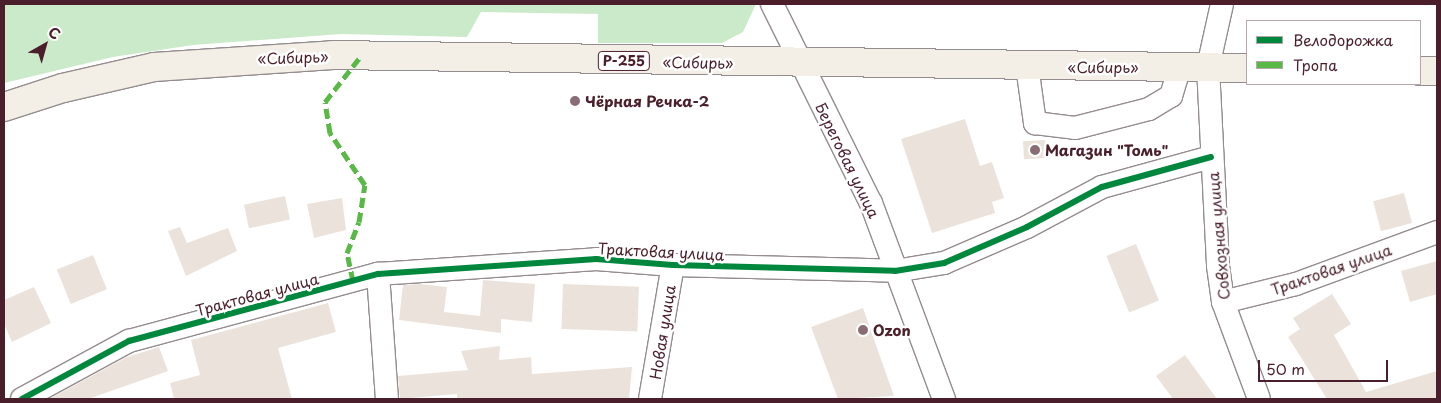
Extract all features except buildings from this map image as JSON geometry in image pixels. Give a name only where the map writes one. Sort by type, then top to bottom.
[{"type":"highway","name":"«Сибирь»","points":[[5,107],[63,88],[154,67],[233,60],[333,55],[799,64],[1246,68]]},
{"type":"highway","points":[[1421,71],[1437,71]]},
{"type":"street","name":"Береговая улица","points":[[772,4],[799,64],[871,203],[944,399]]},
{"type":"street","name":"Совхозная улица","points":[[1222,4],[1208,67],[1211,157],[1223,302],[1259,399]]},
{"type":"street","points":[[1027,66],[1035,123],[1074,128],[1149,109],[1171,96],[1180,67]]},
{"type":"street","name":"Трактовая улица","points":[[22,399],[129,341],[378,274],[596,259],[673,266],[895,271],[944,263],[1026,228],[1102,187],[1211,157]]},
{"type":"street","name":"Трактовая улица","points":[[1223,302],[1296,284],[1437,232]]},
{"type":"street","name":"Новая улица","points":[[650,399],[673,266]]},
{"type":"street","points":[[378,274],[387,399]]},
{"type":"green space","points":[[4,4],[756,4],[743,32],[722,43],[598,43],[598,14],[481,12],[467,37],[341,34],[193,45],[113,57],[4,83]]},
{"type":"marked path","points":[[353,281],[347,253],[359,222],[365,185],[330,133],[325,102],[361,56]]},
{"type":"cycle path","points":[[22,399],[129,341],[378,274],[596,259],[673,265],[895,271],[944,263],[1027,227],[1102,187],[1211,157]]},
{"type":"place","name":"Чёрная Речка-2","points":[[575,101]]},
{"type":"place","name":"Магазин \"Томь\"","points":[[1035,150]]},
{"type":"place","name":"Ozon","points":[[863,330]]}]
